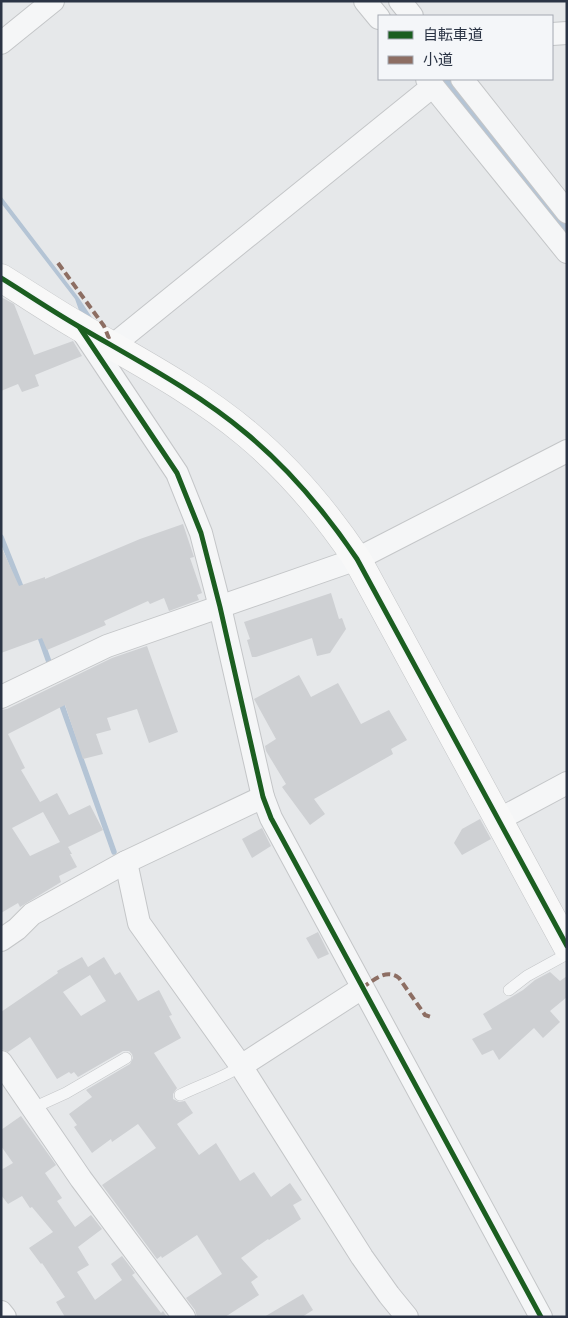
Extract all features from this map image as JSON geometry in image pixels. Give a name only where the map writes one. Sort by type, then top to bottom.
[{"type":"street","points":[[1,42],[53,1]]},
{"type":"street","points":[[365,1],[378,17]]},
{"type":"street","points":[[400,1],[411,15]]},
{"type":"street","points":[[553,34],[567,33]]},
{"type":"street","points":[[463,80],[567,212]]},
{"type":"street","points":[[98,337],[138,323],[430,83],[567,252]]},
{"type":"street","points":[[1,278],[184,389],[248,434],[282,466],[317,506],[357,559],[567,946]]},
{"type":"street","points":[[98,337],[177,473],[201,533],[220,607],[263,797],[270,818],[541,1317]]},
{"type":"street","points":[[1,697],[107,646],[357,559],[567,451]]},
{"type":"street","points":[[498,820],[567,783]]},
{"type":"street","points":[[1,940],[17,929],[32,914],[126,862],[263,797]]},
{"type":"street","points":[[126,862],[139,923],[241,1066],[362,1257],[407,1317]]},
{"type":"street","points":[[241,1066],[362,988]]},
{"type":"street","points":[[1,1062],[81,1179],[184,1317]]},
{"type":"street","points":[[1,1312],[5,1317]]},
{"type":"lane","points":[[508,990],[527,976],[567,954]]},
{"type":"lane","points":[[33,1108],[66,1093],[126,1058]]},
{"type":"lane","points":[[180,1095],[210,1080],[229,1074],[241,1066]]},
{"type":"water","points":[[436,80],[457,80],[567,220],[567,250]]},
{"type":"water","points":[[1,196],[79,298],[95,322],[204,524],[80,313],[75,299],[1,203]]},
{"type":"building","points":[[1,297],[14,304],[34,355],[73,341],[82,356],[35,375],[39,386],[22,392],[18,384],[1,391]]},
{"type":"building","points":[[183,524],[194,557],[190,558],[202,593],[197,595],[199,600],[169,611],[164,598],[150,604],[148,601],[104,621],[106,625],[47,650],[42,638],[1,653],[1,546],[19,586],[45,577],[45,579],[140,539]]},
{"type":"building","points":[[331,593],[339,619],[342,618],[346,629],[330,653],[317,656],[312,638],[252,657],[247,640],[250,639],[244,622]]},
{"type":"building","points":[[147,646],[178,732],[149,743],[137,709],[107,718],[111,730],[96,734],[103,754],[83,759],[65,705],[8,734],[25,768],[21,770],[40,802],[57,793],[69,815],[90,805],[103,830],[68,847],[77,867],[59,876],[61,882],[20,907],[18,903],[1,913],[1,710],[7,709],[112,658]],"holes":[[[43,812],[60,842],[30,856],[12,828]]]},
{"type":"building","points":[[299,675],[311,697],[338,683],[361,724],[389,710],[407,740],[391,749],[393,754],[314,799],[325,814],[310,825],[282,787],[286,784],[266,751],[265,746],[276,739],[254,699]]},
{"type":"building","points":[[480,819],[491,839],[462,855],[454,843],[462,829]]},
{"type":"building","points":[[262,828],[271,846],[252,858],[242,839]]},
{"type":"building","points":[[318,932],[329,954],[318,959],[306,938]]},
{"type":"building","points":[[82,957],[88,967],[104,957],[115,975],[120,972],[138,1001],[159,990],[172,1015],[169,1016],[181,1038],[154,1053],[177,1088],[173,1094],[173,1099],[179,1102],[185,1101],[193,1113],[177,1124],[199,1155],[216,1143],[240,1181],[254,1172],[271,1197],[290,1183],[302,1200],[293,1205],[301,1219],[241,1258],[258,1277],[251,1282],[259,1295],[225,1317],[197,1317],[195,1310],[186,1298],[222,1274],[197,1235],[162,1258],[161,1256],[157,1259],[102,1185],[156,1148],[138,1124],[112,1142],[111,1139],[92,1153],[74,1127],[77,1125],[69,1114],[92,1097],[86,1090],[130,1064],[133,1058],[132,1054],[129,1051],[123,1051],[78,1077],[74,1072],[71,1074],[69,1072],[57,1079],[30,1037],[8,1052],[1,1049],[1,1012],[58,973],[57,971]],"holes":[[[90,975],[106,1001],[81,1016],[63,992]]]},
{"type":"building","points":[[550,972],[560,981],[567,976],[567,997],[550,1011],[560,1022],[543,1038],[534,1028],[499,1060],[493,1050],[482,1055],[472,1039],[492,1029],[483,1014]]},
{"type":"building","points":[[21,1116],[56,1165],[45,1173],[62,1198],[57,1201],[75,1227],[91,1215],[102,1229],[78,1247],[89,1265],[77,1272],[95,1300],[122,1280],[111,1264],[122,1256],[135,1273],[132,1275],[161,1313],[163,1311],[167,1317],[65,1317],[56,1302],[65,1297],[42,1263],[29,1248],[53,1232],[32,1207],[30,1208],[22,1196],[8,1204],[1,1195],[1,1170],[13,1163],[1,1146],[1,1130]]},
{"type":"building","points":[[303,1294],[313,1310],[302,1317],[264,1317]]},
{"type":"waterway","points":[[1,537],[23,592]]},
{"type":"waterway","points":[[38,631],[49,662]]},
{"type":"waterway","points":[[60,700],[114,852]]},
{"type":"marked path","points":[[58,263],[104,326],[112,346]]},
{"type":"marked path","points":[[362,988],[380,976],[394,975],[399,978],[425,1015],[431,1017]]},
{"type":"cycle path","points":[[1,278],[165,377],[227,418],[278,462],[306,492],[357,559],[567,946]]},
{"type":"cycle path","points":[[80,328],[177,473],[201,533],[220,607],[263,797],[271,818],[541,1317]]}]
